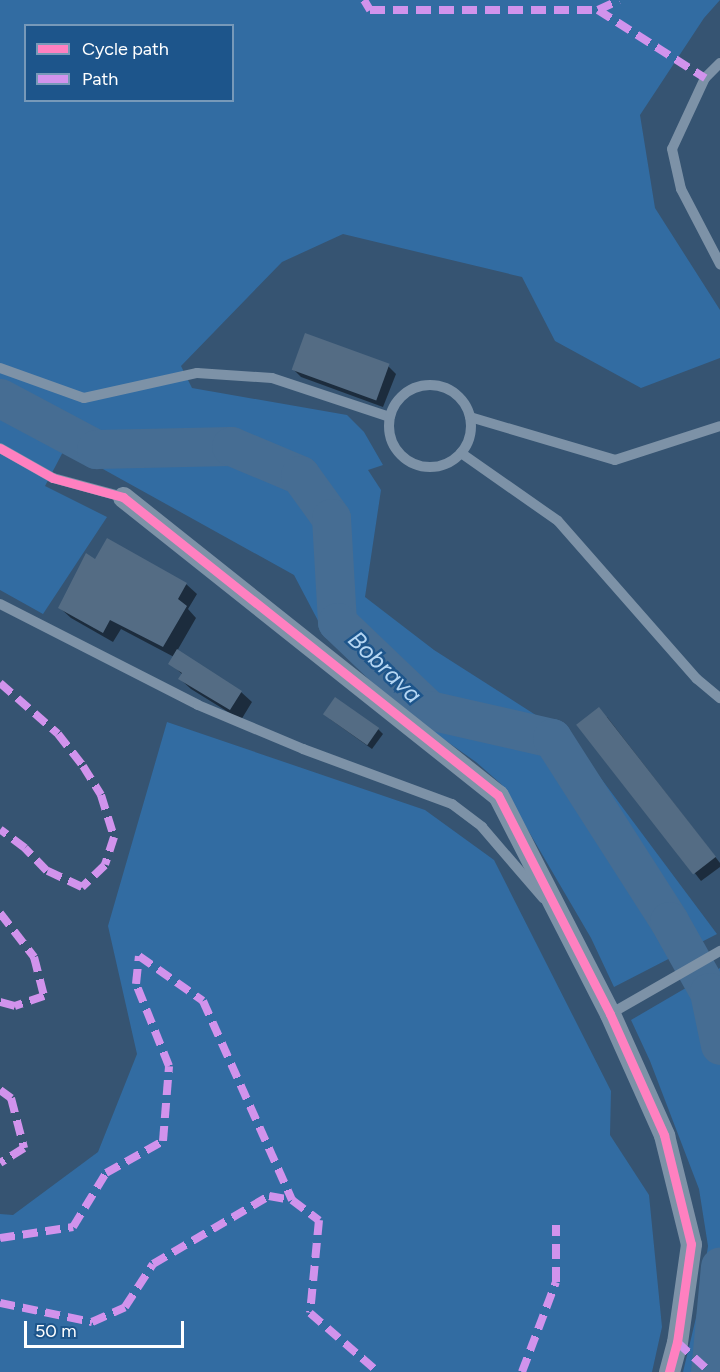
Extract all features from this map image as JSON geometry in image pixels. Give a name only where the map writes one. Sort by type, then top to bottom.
[{"type":"street","points":[[123,497],[498,795],[610,1014],[664,1135],[691,1244],[677,1342],[669,1372]]},
{"type":"lane","points":[[720,63],[705,78],[672,149],[681,189],[720,264]]},
{"type":"lane","points":[[0,368],[84,398],[197,373],[272,378],[390,417]]},
{"type":"lane","points":[[427,385],[441,387],[454,393],[464,403],[470,417],[470,431],[460,453],[449,462],[436,466],[412,463],[400,454],[392,442],[390,417],[395,404],[404,393],[427,385]]},
{"type":"lane","points":[[470,417],[615,460],[720,426]]},
{"type":"lane","points":[[0,448],[53,478],[123,497]]},
{"type":"lane","points":[[460,453],[558,521],[697,679],[720,698]]},
{"type":"lane","points":[[0,604],[198,705],[303,749],[452,804],[483,827],[561,918]]},
{"type":"lane","points":[[610,1014],[720,951]]},
{"type":"shaded area","points":[[0,0],[720,0],[704,18],[640,115],[655,208],[720,310],[720,358],[641,388],[555,341],[522,277],[343,234],[282,262],[181,366],[192,388],[347,415],[364,432],[383,465],[368,470],[381,490],[365,597],[434,650],[570,737],[717,934],[614,987],[591,938],[501,784],[476,762],[405,712],[324,632],[294,575],[65,448],[45,486],[107,517],[43,614],[0,590]]},
{"type":"shaded area","points":[[167,722],[425,810],[494,860],[611,1091],[610,1135],[649,1195],[662,1327],[652,1372],[0,1372],[0,1214],[13,1215],[98,1152],[137,1054],[108,926]]},
{"type":"shaded area","points":[[720,968],[720,1372],[683,1372],[700,1301],[708,1246],[699,1189],[650,1061],[631,1020]]},
{"type":"building","points":[[305,333],[390,364],[376,400],[292,370]]},
{"type":"building","points":[[107,538],[187,583],[178,599],[187,606],[163,647],[110,620],[103,633],[58,608],[86,553],[95,559]]},
{"type":"building","points":[[177,649],[242,691],[230,710],[178,679],[182,673],[168,664]]},
{"type":"building","points":[[335,697],[379,728],[367,745],[323,714]]},
{"type":"building","points":[[599,707],[716,857],[693,875],[576,725]]},
{"type":"waterway","name":"Bobrava","points":[[0,398],[96,449],[231,446],[300,475],[331,518],[337,622],[429,710],[552,738],[669,921],[709,992],[720,1045]]},
{"type":"waterway","name":"Bobrava","points":[[710,1372],[720,1266]]},
{"type":"marked path","points":[[364,0],[370,10],[598,10],[705,78]]},
{"type":"marked path","points":[[598,10],[619,0]]},
{"type":"marked path","points":[[0,683],[58,734],[83,766],[101,795],[114,837],[105,865],[82,887],[47,871],[25,848],[0,829]]},
{"type":"marked path","points":[[0,913],[34,957],[44,996],[15,1006],[0,1002]]},
{"type":"marked path","points":[[0,1238],[73,1227],[106,1173],[163,1141],[169,1066],[136,984],[139,956],[203,1001],[292,1200],[319,1220],[310,1313],[378,1372]]},
{"type":"marked path","points":[[0,1090],[11,1098],[24,1148],[0,1163]]},
{"type":"marked path","points":[[0,1303],[92,1322],[125,1307],[153,1264],[269,1196],[292,1200]]},
{"type":"marked path","points":[[522,1372],[556,1282],[556,1225]]},
{"type":"marked path","points":[[677,1342],[710,1372]]},
{"type":"cycle path","points":[[0,448],[53,478],[123,497],[498,795],[610,1014],[664,1135],[691,1244],[677,1342],[669,1372]]}]
